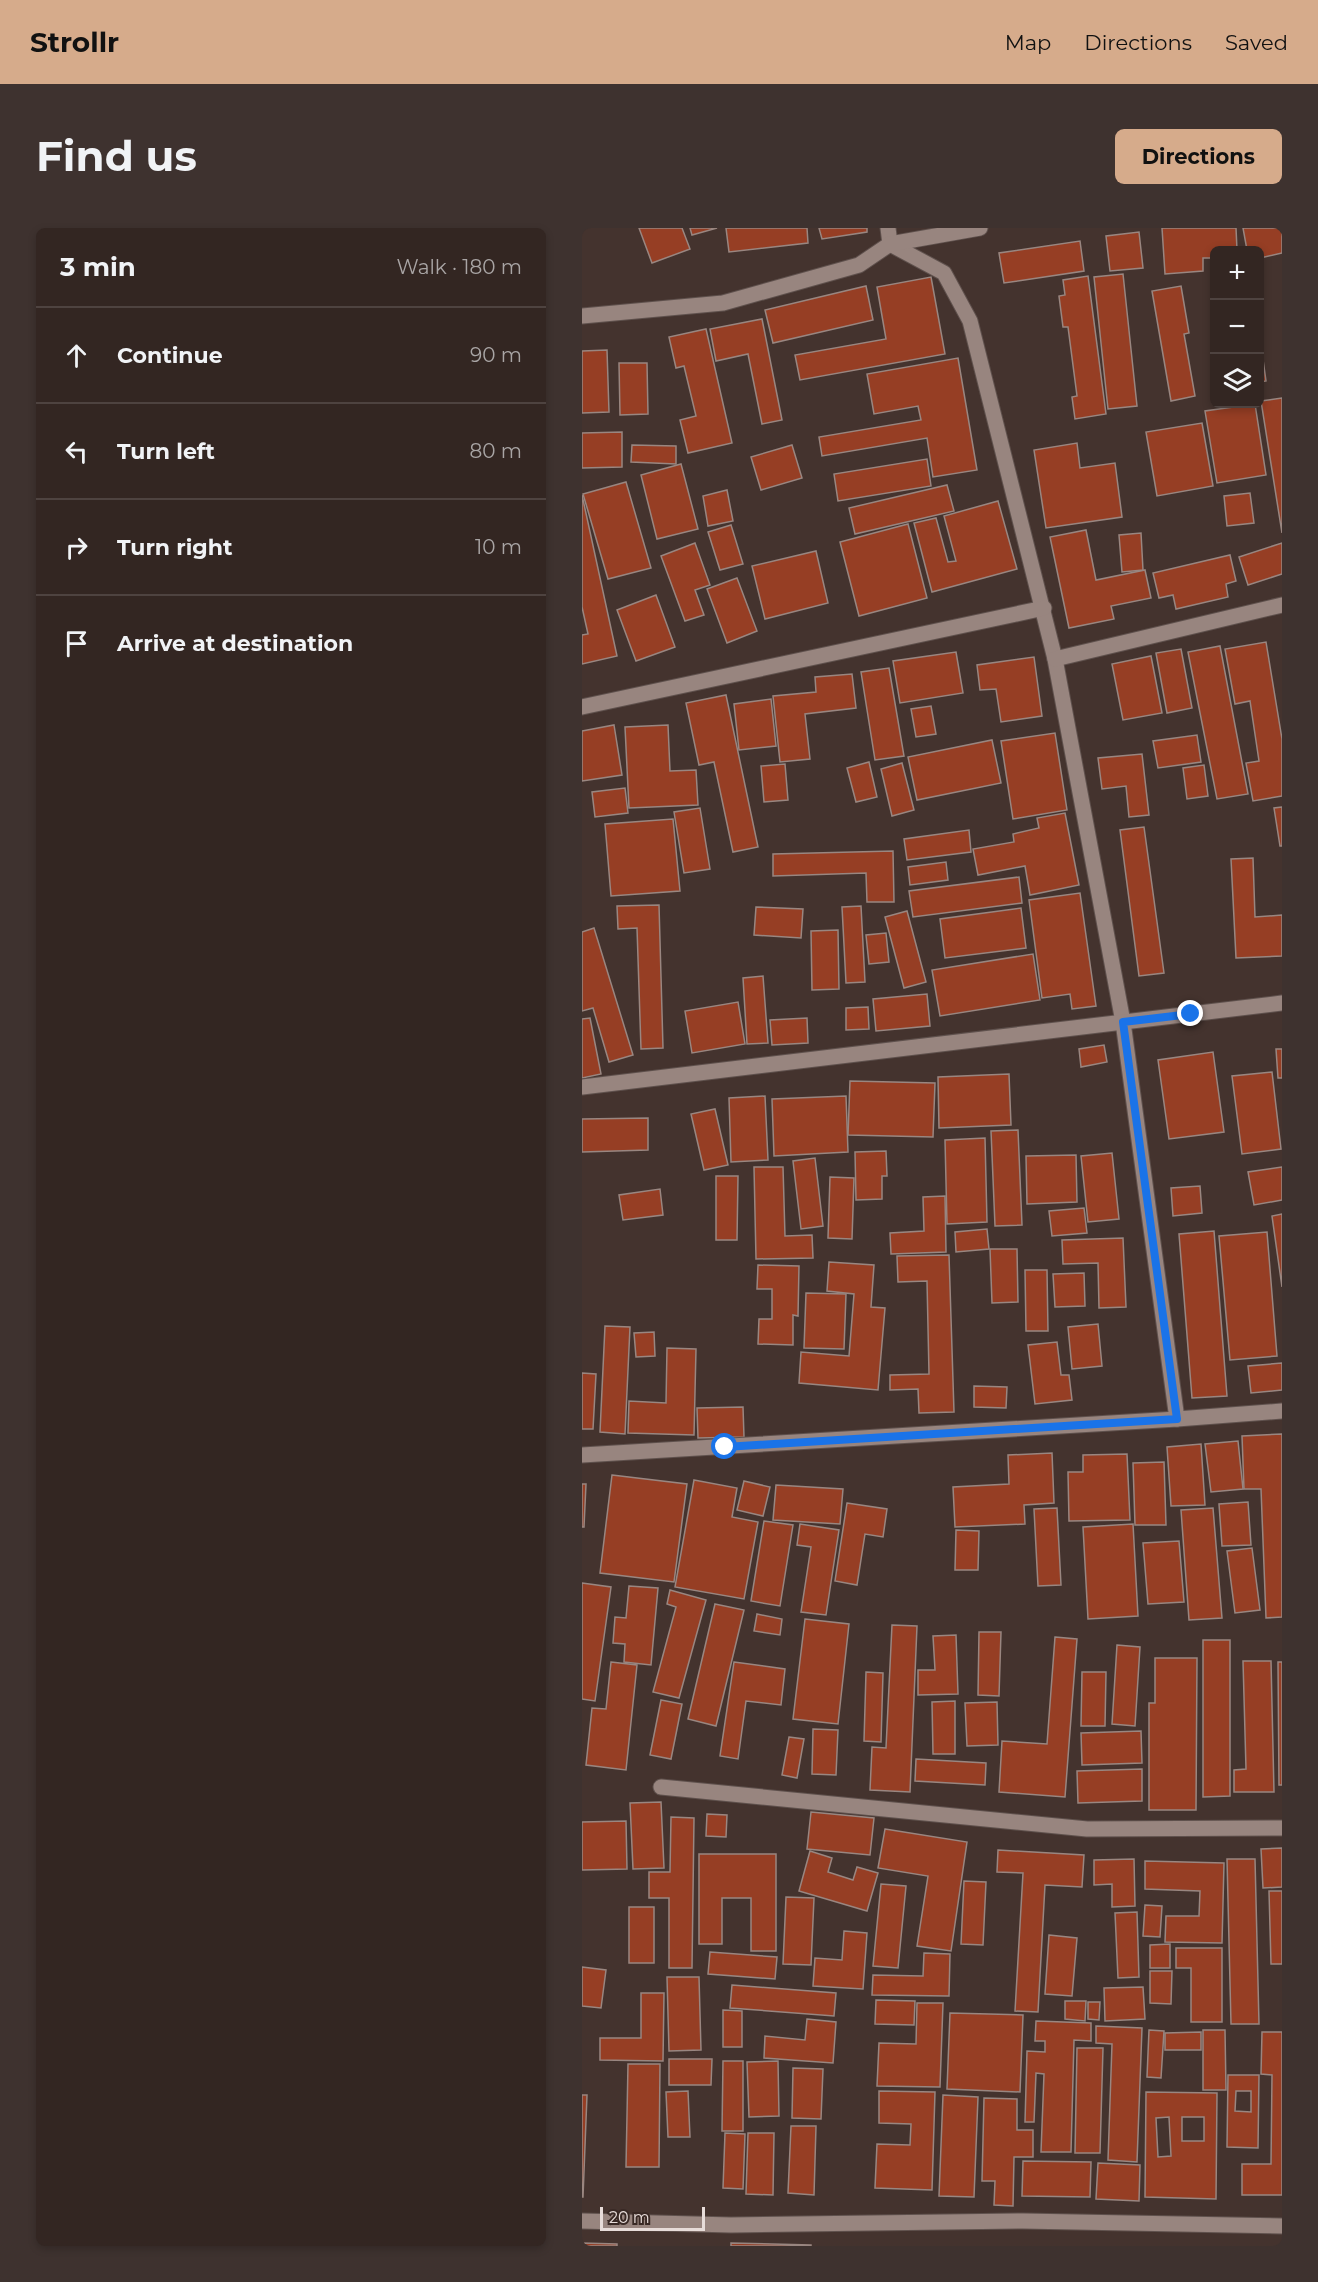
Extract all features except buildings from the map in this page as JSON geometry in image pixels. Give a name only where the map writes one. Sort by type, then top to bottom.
[{"type":"street","points":[[888,228],[890,244]]},
{"type":"street","points":[[582,316],[723,303],[859,266],[890,244],[980,228]]},
{"type":"street","points":[[890,244],[944,273],[970,321],[1044,608],[1123,1022],[1177,1419]]},
{"type":"street","points":[[1055,659],[1282,605]]},
{"type":"street","points":[[582,707],[1044,608]]},
{"type":"street","points":[[582,1087],[1282,1003]]},
{"type":"street","points":[[582,1455],[1282,1411]]},
{"type":"street","points":[[661,1787],[1087,1829],[1282,1828]]},
{"type":"street","points":[[582,2221],[731,2225],[1023,2221],[1282,2226]]},
{"type":"route","points":[[725,1447],[1177,1419],[1123,1022],[1191,1014]]}]
